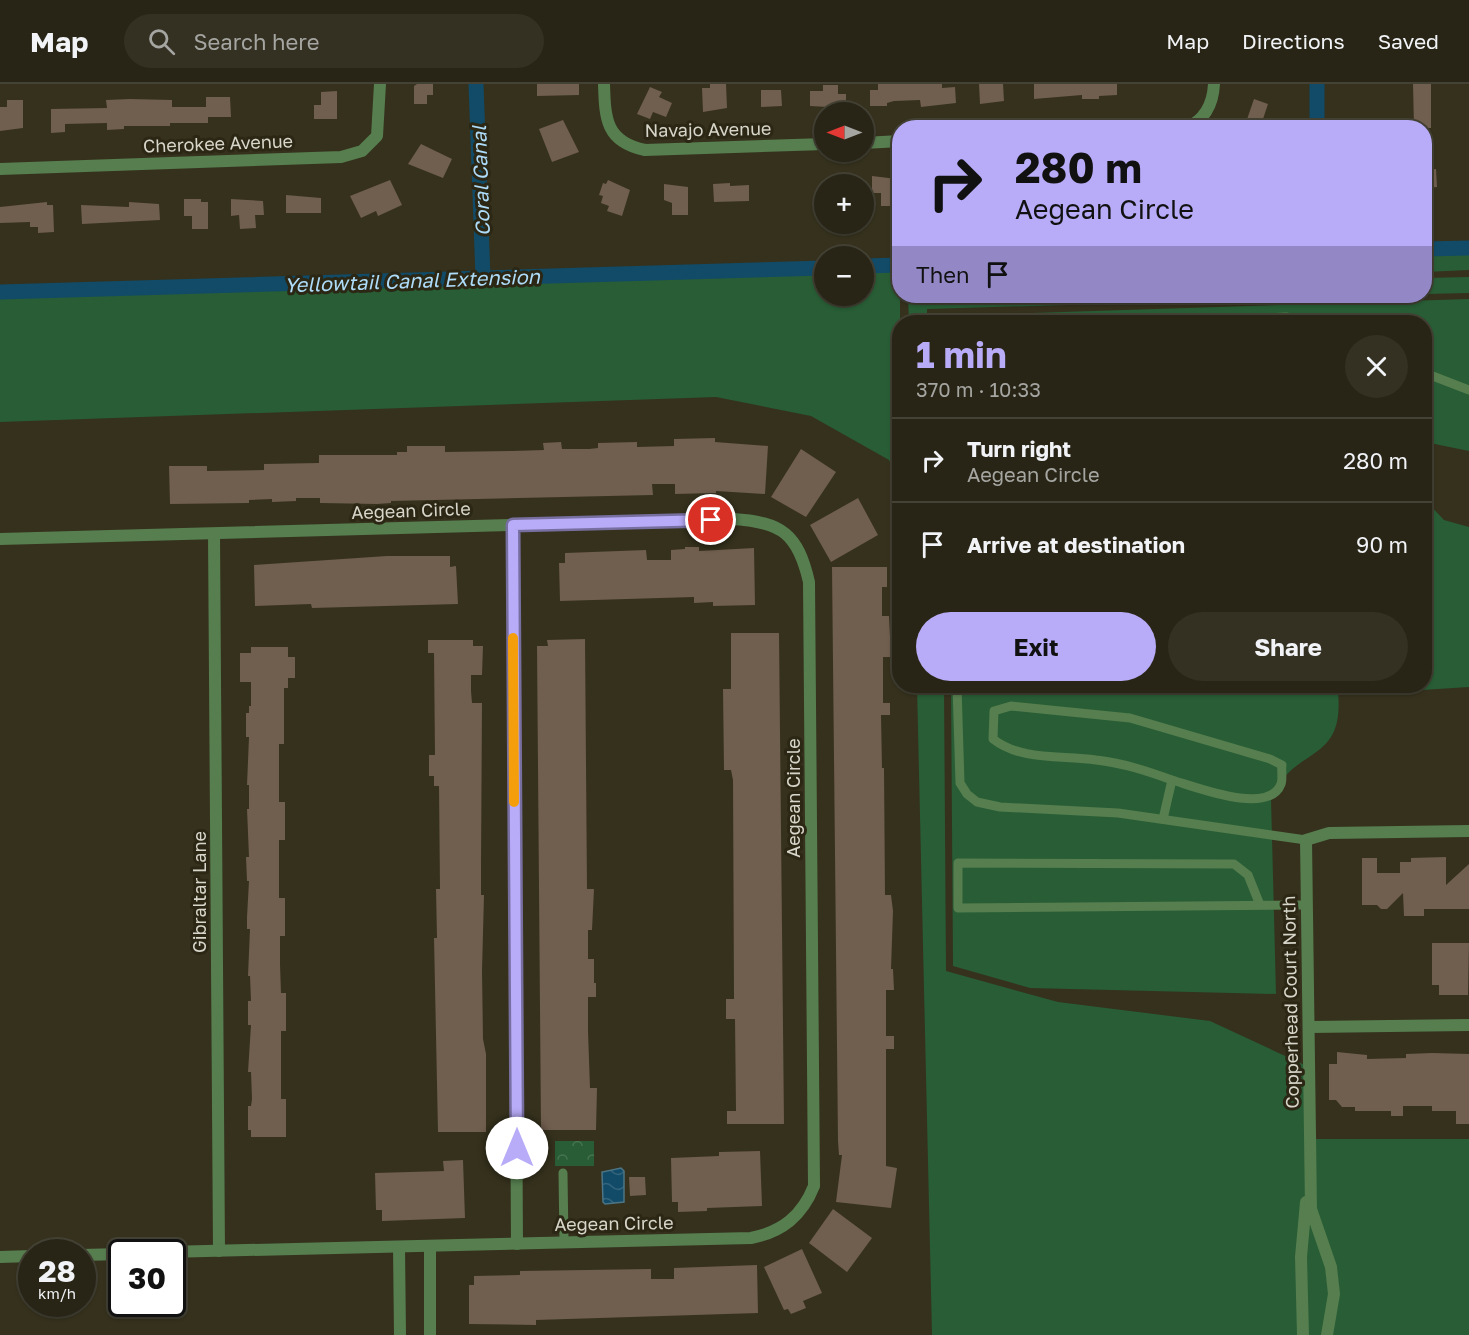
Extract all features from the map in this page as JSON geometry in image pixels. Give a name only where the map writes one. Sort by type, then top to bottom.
[{"type":"street","name":"Cherokee Avenue","points":[[0,169],[341,157],[362,151],[377,136],[380,84]]},
{"type":"street","name":"Navajo Avenue","points":[[604,84],[605,111],[613,134],[628,147],[645,150],[814,144]]},
{"type":"street","points":[[1199,120],[1210,106],[1214,84]]},
{"type":"street","points":[[874,142],[892,141]]},
{"type":"street","name":"Aegean Circle","points":[[0,539],[513,525],[757,521],[776,528],[794,540],[805,562],[809,582],[814,1186],[808,1202],[796,1216],[770,1234],[751,1238],[186,1252]]},
{"type":"street","points":[[513,525],[517,1244]]},
{"type":"street","name":"Gibraltar Lane","points":[[214,534],[219,1251]]},
{"type":"street","points":[[1306,840],[1329,833],[1469,831]]},
{"type":"street","name":"Copperhead Court North","points":[[1306,840],[1310,1027],[1309,1165],[1311,1209],[1331,1267],[1333,1285],[1327,1335]]},
{"type":"street","points":[[1310,1027],[1469,1025]]},
{"type":"street","name":"Copperhead Court North","points":[[1303,1335],[1301,1257],[1309,1165]]},
{"type":"street","points":[[430,1246],[430,1335]]},
{"type":"street","points":[[399,1247],[400,1335]]},
{"type":"street","points":[[0,1257],[18,1256]]},
{"type":"lane","points":[[1432,376],[1469,390]]},
{"type":"lane","points":[[957,693],[960,783],[972,798],[1000,807],[1073,809],[1163,819],[1306,840]]},
{"type":"lane","points":[[1011,706],[1130,718],[1270,759],[1281,765],[1281,784],[1270,797],[1258,800],[1216,793],[1172,780],[1138,767],[1106,761],[1020,754],[1006,749],[993,739],[994,711],[1011,706]]},
{"type":"lane","points":[[1163,819],[1172,780]]},
{"type":"lane","points":[[1260,904],[1248,875],[1234,864],[958,862],[958,908],[1307,905]]},
{"type":"lane","points":[[563,1173],[564,1242]]},
{"type":"green space","points":[[1469,244],[1469,270],[1432,272],[1432,245]]},
{"type":"green space","points":[[892,260],[892,303],[900,303],[900,315],[892,315],[892,467],[889,460],[811,416],[716,397],[0,422],[0,288],[814,262],[814,306],[874,306],[874,261]]},
{"type":"green space","points":[[1469,277],[1469,293],[1432,294],[1432,278]]},
{"type":"green space","points":[[1469,299],[1469,451],[1432,443],[1432,315],[965,315],[1343,303],[1432,303],[1432,300]]},
{"type":"green space","points":[[908,303],[1133,303],[927,309],[927,315],[909,315]]},
{"type":"green space","points":[[1432,507],[1444,520],[1469,527],[1469,687],[1432,689]]},
{"type":"green space","points":[[917,693],[944,693],[946,971],[1058,1002],[1210,1021],[1309,1067],[1309,1139],[1469,1139],[1469,1335],[932,1335]]},
{"type":"green space","points":[[951,693],[1338,693],[1338,715],[1334,732],[1326,744],[1292,769],[1281,781],[1271,798],[1276,994],[1030,988],[953,966]]},
{"type":"green space","points":[[555,1141],[594,1141],[594,1166],[555,1166]]},
{"type":"water","points":[[621,1168],[624,1171],[624,1202],[605,1204],[603,1202],[602,1172]]},
{"type":"building","points":[[433,84],[433,95],[427,95],[427,104],[414,104],[414,86]]},
{"type":"building","points":[[537,84],[579,84],[579,95],[537,96]]},
{"type":"building","points":[[710,84],[726,84],[727,108],[703,112],[702,88],[710,88]]},
{"type":"building","points":[[878,84],[942,84],[942,88],[955,87],[956,103],[921,107],[920,100],[894,101],[887,103],[887,106],[874,106],[874,102],[870,102],[870,90],[878,90]]},
{"type":"building","points":[[979,84],[1003,84],[1004,101],[980,104]]},
{"type":"building","points":[[1034,84],[1117,84],[1117,95],[1099,96],[1099,99],[1082,99],[1082,95],[1034,99]]},
{"type":"building","points":[[1413,84],[1431,84],[1431,120],[1414,120]]},
{"type":"building","points":[[823,85],[838,85],[838,94],[846,94],[846,102],[814,102],[814,106],[810,106],[810,91],[823,91]]},
{"type":"building","points":[[650,87],[662,92],[659,97],[672,103],[666,117],[653,112],[650,119],[637,114]]},
{"type":"building","points":[[761,90],[781,90],[782,106],[761,107]]},
{"type":"building","points":[[337,91],[337,119],[314,119],[314,105],[321,105],[321,92]]},
{"type":"building","points":[[206,97],[230,97],[231,117],[208,117],[208,123],[124,126],[124,129],[107,130],[107,123],[65,124],[65,132],[51,133],[51,109],[107,108],[106,100],[130,99],[172,100],[172,107],[206,107]]},
{"type":"building","points":[[1254,99],[1268,104],[1263,120],[1247,120]]},
{"type":"building","points":[[7,100],[23,100],[23,128],[0,131],[0,107],[7,107]]},
{"type":"building","points":[[563,120],[579,152],[552,162],[539,129]]},
{"type":"building","points":[[421,144],[452,159],[443,178],[408,164]]},
{"type":"building","points":[[1432,169],[1436,169],[1437,187],[1432,187]]},
{"type":"building","points":[[874,176],[892,178],[892,206],[881,206],[881,193],[874,193]]},
{"type":"building","points":[[390,180],[402,205],[378,216],[376,211],[361,218],[350,196]]},
{"type":"building","points":[[608,180],[630,190],[622,216],[607,211],[609,206],[601,203],[603,196],[599,195],[603,183],[606,184]]},
{"type":"building","points":[[730,183],[730,186],[749,185],[749,201],[714,202],[713,184]]},
{"type":"building","points":[[664,184],[688,187],[688,215],[672,215],[672,203],[664,200]]},
{"type":"building","points":[[286,195],[321,198],[321,213],[286,213]]},
{"type":"building","points":[[184,199],[201,199],[201,202],[208,202],[208,229],[192,229],[192,216],[184,216]]},
{"type":"building","points":[[231,199],[263,201],[264,215],[255,215],[256,228],[240,229],[239,215],[231,216]]},
{"type":"building","points":[[47,202],[47,205],[53,205],[54,232],[38,233],[38,227],[30,227],[30,222],[0,223],[0,207]]},
{"type":"building","points":[[129,202],[159,204],[160,220],[82,224],[81,205],[129,207]]},
{"type":"building","points":[[715,438],[715,442],[768,446],[765,494],[716,491],[716,493],[675,494],[675,484],[652,484],[653,495],[391,501],[391,503],[377,504],[320,503],[320,498],[296,498],[296,501],[272,502],[272,499],[249,500],[249,503],[170,504],[169,466],[207,466],[207,471],[264,470],[264,464],[319,463],[319,455],[397,455],[397,452],[407,452],[407,446],[445,446],[445,452],[512,451],[544,450],[543,443],[561,442],[562,449],[589,449],[598,448],[598,443],[637,442],[637,447],[674,446],[674,439]]},
{"type":"building","points":[[801,449],[836,472],[806,517],[771,497]]},
{"type":"building","points":[[858,498],[878,535],[831,562],[810,525]]},
{"type":"building","points":[[685,547],[699,547],[699,551],[754,548],[755,605],[713,606],[713,602],[694,603],[694,597],[560,601],[559,563],[565,563],[565,553],[646,550],[647,560],[671,560],[671,550],[685,549]]},
{"type":"building","points":[[387,556],[450,556],[450,567],[456,566],[458,604],[312,608],[311,604],[255,606],[254,565]]},
{"type":"building","points":[[832,567],[887,567],[887,587],[882,587],[882,616],[889,616],[891,657],[883,657],[883,703],[890,703],[890,715],[881,715],[882,768],[884,768],[885,895],[891,895],[893,911],[891,969],[893,969],[894,990],[886,990],[886,1036],[894,1036],[894,1049],[886,1049],[886,1166],[897,1168],[891,1208],[836,1202],[842,1155],[839,1155],[838,1141]]},
{"type":"building","points":[[731,633],[779,633],[784,1124],[727,1124],[727,1111],[736,1111],[735,1019],[726,1019],[726,999],[734,999],[733,780],[731,770],[724,770],[723,689],[731,689]]},
{"type":"building","points":[[585,639],[587,889],[594,889],[592,930],[588,930],[588,959],[594,959],[594,983],[596,983],[596,997],[588,997],[588,1031],[590,1088],[597,1088],[596,1130],[541,1130],[537,646],[548,646],[547,640]]},
{"type":"building","points":[[428,640],[473,640],[473,646],[483,646],[482,675],[471,675],[471,691],[472,703],[482,703],[481,895],[484,895],[482,971],[483,1039],[486,1054],[486,1132],[438,1132],[434,938],[437,938],[436,889],[440,889],[439,786],[434,786],[434,776],[429,776],[429,755],[435,755],[434,653],[428,653]]},
{"type":"building","points":[[251,647],[288,647],[288,657],[295,657],[295,678],[288,678],[288,688],[284,688],[284,744],[279,744],[279,802],[285,802],[285,840],[279,840],[279,898],[285,898],[285,936],[280,936],[280,964],[281,993],[286,993],[286,1031],[281,1031],[281,1099],[286,1099],[286,1137],[251,1137],[251,1130],[248,1130],[248,1106],[251,1106],[252,1099],[251,1072],[248,1072],[251,1025],[248,1025],[248,1001],[251,1001],[250,976],[248,976],[250,929],[247,929],[249,737],[246,737],[246,713],[249,713],[249,706],[251,706],[251,682],[240,682],[240,653],[251,653]]},
{"type":"building","points":[[1446,857],[1446,885],[1469,864],[1469,909],[1424,909],[1424,916],[1404,916],[1403,893],[1387,909],[1381,909],[1377,905],[1362,905],[1362,858],[1377,858],[1377,873],[1400,873],[1400,862],[1411,862],[1411,858]]},
{"type":"building","points":[[1432,943],[1469,943],[1468,995],[1439,995],[1439,985],[1432,985]]},
{"type":"building","points":[[1337,1052],[1367,1055],[1367,1059],[1406,1058],[1406,1054],[1469,1054],[1469,1124],[1456,1124],[1456,1111],[1432,1111],[1432,1106],[1403,1106],[1403,1116],[1391,1116],[1391,1111],[1355,1111],[1355,1107],[1342,1107],[1336,1100],[1329,1100],[1329,1064],[1337,1064]]},
{"type":"building","points":[[760,1151],[762,1206],[707,1208],[707,1211],[678,1212],[678,1202],[672,1202],[671,1158],[719,1156],[719,1152]]},
{"type":"building","points":[[463,1160],[465,1218],[382,1221],[382,1210],[376,1210],[375,1173],[444,1171],[443,1161]]},
{"type":"building","points":[[629,1177],[645,1177],[646,1195],[630,1196]]},
{"type":"building","points":[[833,1209],[872,1238],[847,1272],[809,1243]]},
{"type":"building","points":[[802,1249],[822,1293],[803,1301],[806,1308],[791,1314],[788,1309],[784,1310],[764,1267]]},
{"type":"building","points":[[757,1265],[758,1313],[536,1320],[536,1325],[469,1324],[469,1285],[474,1285],[474,1276],[520,1275],[520,1271],[651,1269],[651,1279],[674,1279],[674,1268]]},
{"type":"waterway","name":"Coral Canal","points":[[476,84],[483,278]]},
{"type":"waterway","points":[[1317,84],[1317,120]]},
{"type":"waterway","name":"Yellowtail Canal Extension","points":[[1432,249],[1469,248]]},
{"type":"waterway","name":"Yellowtail Canal Extension","points":[[874,266],[892,265]]},
{"type":"waterway","name":"Yellowtail Canal Extension","points":[[0,292],[814,268]]},
{"type":"slow traffic","points":[[513,638],[514,802]]},
{"type":"route","points":[[517,1148],[513,525],[711,520]]}]
